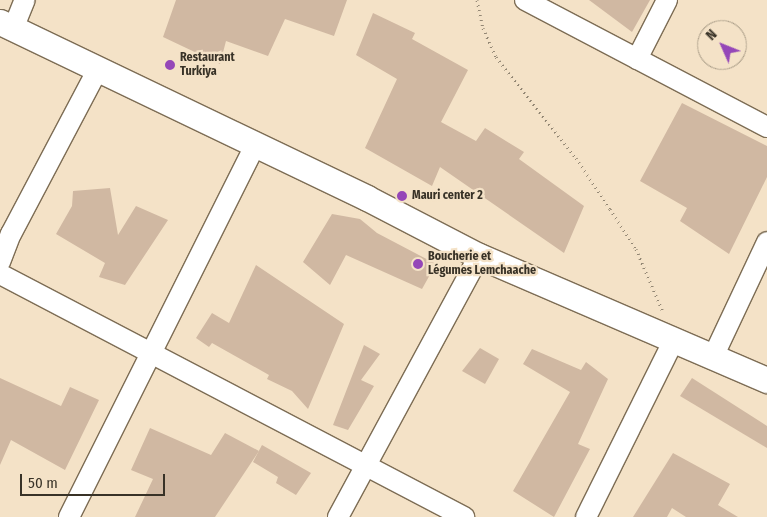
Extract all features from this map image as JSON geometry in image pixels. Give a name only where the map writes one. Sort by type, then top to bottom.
[{"type":"street","points":[[25,0],[6,26],[256,144],[479,256],[767,380]]},
{"type":"street","points":[[525,0],[767,127]]},
{"type":"street","points":[[637,58],[667,0]]},
{"type":"street","points":[[0,262],[5,230],[98,69]]},
{"type":"street","points":[[69,517],[154,353],[256,144]]},
{"type":"street","points":[[713,357],[767,242]]},
{"type":"street","points":[[338,517],[479,256]]},
{"type":"street","points":[[0,274],[154,353],[365,468],[464,517]]},
{"type":"street","points":[[586,517],[674,340]]},
{"type":"path","points":[[476,0],[483,28],[496,56],[576,158],[636,249],[674,340]]},
{"type":"building","points":[[176,0],[347,0],[334,36],[285,19],[268,56],[226,41],[220,64],[163,37]]},
{"type":"building","points":[[589,0],[650,0],[632,32]]},
{"type":"building","points":[[373,13],[415,33],[412,39],[468,70],[441,122],[476,141],[485,128],[524,152],[519,159],[584,206],[564,253],[440,167],[432,186],[365,148],[397,79],[356,55]]},
{"type":"building","points":[[682,103],[767,146],[767,177],[729,254],[680,221],[687,208],[640,181]]},
{"type":"building","points":[[110,188],[118,235],[136,206],[168,220],[125,285],[99,277],[105,263],[56,234],[72,206],[73,191]]},
{"type":"building","points":[[332,214],[360,219],[377,233],[436,264],[422,289],[346,255],[330,285],[303,262]]},
{"type":"building","points":[[256,265],[344,324],[308,409],[292,391],[267,379],[269,375],[212,343],[209,347],[196,338],[212,313],[229,323]]},
{"type":"building","points":[[364,345],[380,354],[361,380],[374,386],[348,430],[333,425]]},
{"type":"building","points":[[480,348],[499,359],[485,384],[462,371]]},
{"type":"building","points":[[532,349],[581,370],[586,362],[608,379],[578,444],[590,449],[554,517],[513,491],[570,392],[523,364]]},
{"type":"building","points":[[0,378],[61,406],[70,387],[99,400],[65,470],[11,440],[0,465]]},
{"type":"building","points":[[692,378],[767,426],[767,448],[680,396]]},
{"type":"building","points":[[150,428],[211,455],[225,433],[259,451],[215,517],[135,517],[153,479],[131,470]]},
{"type":"building","points":[[262,445],[311,473],[296,495],[276,483],[278,477],[253,462]]},
{"type":"building","points":[[673,453],[730,484],[718,505],[738,517],[686,517],[672,508],[667,517],[633,517]]},
{"type":"place","name":"Restaurant Turkiya","points":[[170,65]]},
{"type":"place","name":"Mauri center 2","points":[[402,196]]},
{"type":"place","name":"Boucherie et Légumes Lemchaache","points":[[418,264]]}]
